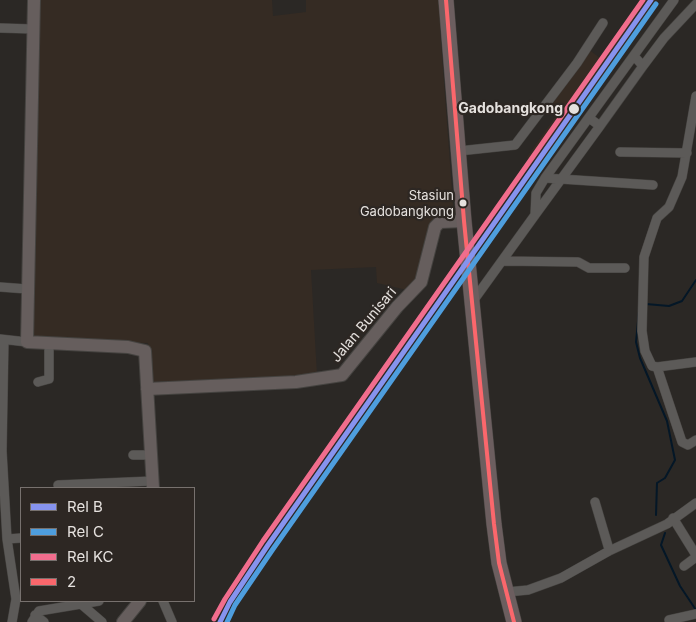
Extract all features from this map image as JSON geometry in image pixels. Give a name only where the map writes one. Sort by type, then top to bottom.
[{"type":"highway","points":[[446,0],[465,224],[494,524],[499,562],[511,591],[514,622]]},
{"type":"main road","points":[[34,0],[27,342],[142,349],[147,356],[152,485]]},
{"type":"main road","name":"Jalan Bunisari","points":[[147,389],[296,382],[342,375],[397,307],[421,282],[437,225],[440,222],[465,224]]},
{"type":"main road","points":[[123,622],[139,602]]},
{"type":"street","points":[[535,215],[536,192],[545,178],[674,0]]},
{"type":"street","points":[[473,302],[664,38],[696,4]]},
{"type":"street","points":[[459,151],[515,145],[577,63],[603,23]]},
{"type":"street","points":[[0,28],[33,29]]},
{"type":"street","points":[[634,56],[644,66]]},
{"type":"street","points":[[696,96],[682,176],[669,207],[657,218],[644,257],[642,331],[645,351],[652,366],[696,362]]},
{"type":"street","points":[[589,118],[600,126]]},
{"type":"street","points":[[620,152],[687,153]]},
{"type":"street","points":[[545,178],[653,184]]},
{"type":"street","points":[[502,260],[578,262],[589,268],[625,268]]},
{"type":"street","points":[[0,288],[27,289]]},
{"type":"street","points":[[12,622],[19,598],[7,539],[1,452],[2,340],[27,342]]},
{"type":"street","points":[[38,382],[49,380],[49,343]]},
{"type":"street","points":[[657,367],[682,442],[688,444],[696,440]]},
{"type":"street","points":[[133,456],[150,455]]},
{"type":"street","points":[[64,486],[152,485]]},
{"type":"street","points":[[595,502],[608,546]]},
{"type":"street","points":[[511,591],[559,574],[608,546],[673,518],[696,503]]},
{"type":"street","points":[[511,591],[528,590],[561,578],[609,551],[667,524],[673,518]]},
{"type":"street","points":[[673,518],[696,556],[684,566]]},
{"type":"street","points":[[7,539],[20,538]]},
{"type":"street","points":[[44,622],[34,618],[39,612],[93,602]]},
{"type":"street","points":[[164,602],[172,622]]},
{"type":"street","points":[[81,604],[102,622]]},
{"type":"street","points":[[669,620],[696,614]]},
{"type":"shaded area","points":[[39,0],[272,0],[273,16],[306,12],[306,0],[440,0],[443,27],[440,28],[454,218],[438,219],[420,276],[407,290],[377,283],[376,267],[311,270],[317,375],[151,382],[148,343],[38,340],[33,337]]},
{"type":"shaded area","points":[[641,0],[659,0],[542,167],[527,157],[558,113],[548,106],[588,49],[600,58]]},
{"type":"waterway","points":[[646,304],[669,306],[682,301],[696,280]]},
{"type":"waterway","points":[[639,311],[636,342],[640,358],[667,421],[675,460],[665,478],[657,483],[656,515]]},
{"type":"waterway","points":[[665,533],[661,545],[680,586],[696,610]]},
{"type":"rail line","name":"KC","points":[[214,619],[263,541],[643,0]]},
{"type":"rail line","name":"B","points":[[220,622],[230,602],[268,545],[651,0]]},
{"type":"rail line","name":"C","points":[[227,622],[235,605],[273,549],[656,4]]},
{"type":"transit line","name":"2","points":[[446,0],[464,221],[494,524],[499,563],[514,622]]},
{"type":"place","name":"Gadobangkong","points":[[574,109]]},
{"type":"place","name":"Stasiun Gadobangkong","points":[[463,203]]}]
